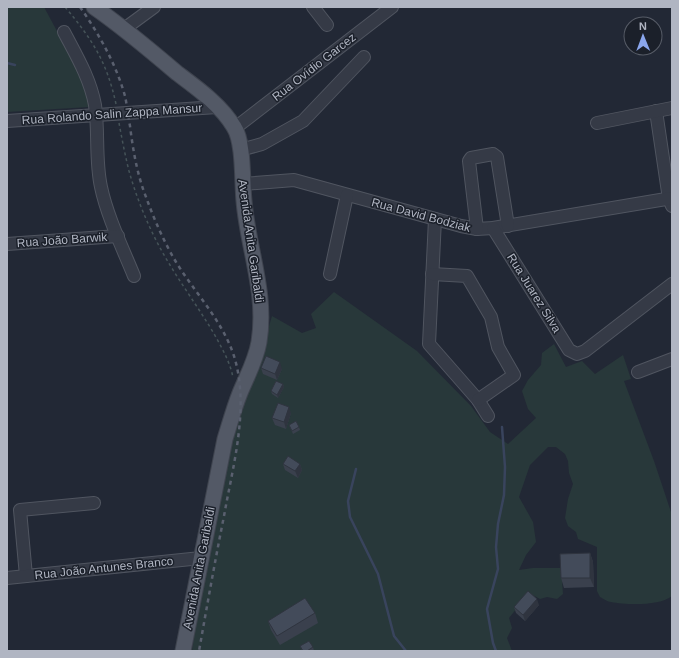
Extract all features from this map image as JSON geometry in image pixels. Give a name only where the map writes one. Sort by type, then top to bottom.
[{"type":"main road","name":"Avenida Anita Garibaldi","points":[[94,7],[124,29],[217,107],[235,128],[240,150],[246,217],[259,287],[261,313],[259,340],[254,362],[240,392],[229,426],[183,651]]},
{"type":"street","points":[[124,29],[154,7]]},
{"type":"street","points":[[313,7],[327,25]]},
{"type":"street","name":"Rua Ovídio Garcez","points":[[235,128],[392,7]]},
{"type":"street","points":[[64,32],[89,83],[96,115],[101,187],[104,201],[134,276]]},
{"type":"street","points":[[240,150],[262,144],[303,121],[364,57]]},
{"type":"street","name":"Rua Rolando Salin Zappa Mansur","points":[[7,121],[217,107]]},
{"type":"street","points":[[597,123],[672,108]]},
{"type":"street","points":[[656,111],[671,201]]},
{"type":"street","points":[[477,229],[468,161],[471,158],[493,154],[497,157],[508,226]]},
{"type":"street","name":"Rua David Bodziak","points":[[242,184],[294,180],[468,228],[477,229],[508,226],[671,201]]},
{"type":"street","points":[[330,274],[346,195]]},
{"type":"street","points":[[435,219],[429,344],[478,400],[488,416]]},
{"type":"street","name":"Rua Juarez Silva","points":[[493,228],[570,350],[577,354],[585,351],[672,284]]},
{"type":"street","name":"Rua João Barwik","points":[[7,244],[118,236]]},
{"type":"street","points":[[432,274],[467,276],[491,317],[498,347],[514,375],[478,400]]},
{"type":"street","points":[[638,372],[671,361]]},
{"type":"street","points":[[26,576],[20,510],[94,503]]},
{"type":"street","name":"Rua João Antunes Branco","points":[[7,578],[201,558]]},
{"type":"path","points":[[65,7],[91,41],[105,66],[112,85],[116,109]]},
{"type":"path","points":[[118,120],[129,169],[137,195],[152,230],[170,265],[206,320],[222,348],[232,371],[233,379]]},
{"type":"shaded area","points":[[7,7],[44,7],[79,72],[89,107],[7,112]]},
{"type":"shaded area","points":[[334,292],[417,351],[471,406],[490,432],[508,444],[536,418],[528,409],[522,391],[528,380],[541,365],[542,353],[554,344],[566,367],[582,361],[595,374],[623,355],[631,379],[624,381],[654,461],[672,515],[672,596],[660,602],[643,604],[610,602],[600,597],[597,591],[597,547],[578,539],[576,532],[568,526],[565,518],[568,499],[573,484],[569,473],[568,461],[565,454],[556,447],[548,447],[530,465],[519,497],[533,522],[536,542],[526,555],[519,570],[533,568],[561,568],[563,594],[557,599],[547,597],[540,599],[529,593],[509,618],[512,628],[507,638],[512,651],[192,651],[197,614],[236,420],[262,350],[272,316],[302,333],[316,328],[311,314]]},
{"type":"building","points":[[266,356],[280,362],[275,374],[261,368]]},
{"type":"building","points":[[276,381],[283,384],[277,395],[271,391]]},
{"type":"building","points":[[278,403],[289,407],[284,422],[272,418]]},
{"type":"building","points":[[296,421],[299,427],[292,431],[289,425]]},
{"type":"building","points":[[288,456],[300,464],[295,471],[283,464]]},
{"type":"building","points":[[590,553],[590,578],[561,578],[560,554]]},
{"type":"building","points":[[528,591],[537,599],[523,615],[514,607]]},
{"type":"building","points":[[305,598],[315,613],[277,636],[268,621]]},
{"type":"building","points":[[309,641],[313,647],[307,651],[303,651],[300,646]]},
{"type":"waterway","points":[[7,63],[15,65]]},
{"type":"waterway","points":[[496,651],[493,643],[487,609],[498,569],[496,547],[498,524],[504,495],[505,467],[502,427]]},
{"type":"waterway","points":[[356,469],[348,501],[350,517],[378,574],[394,636],[406,651]]},
{"type":"railway","points":[[80,7],[94,28],[117,72],[126,99],[138,171],[156,222],[176,262],[223,330],[234,356],[239,375],[240,416],[238,436],[199,651]]}]
